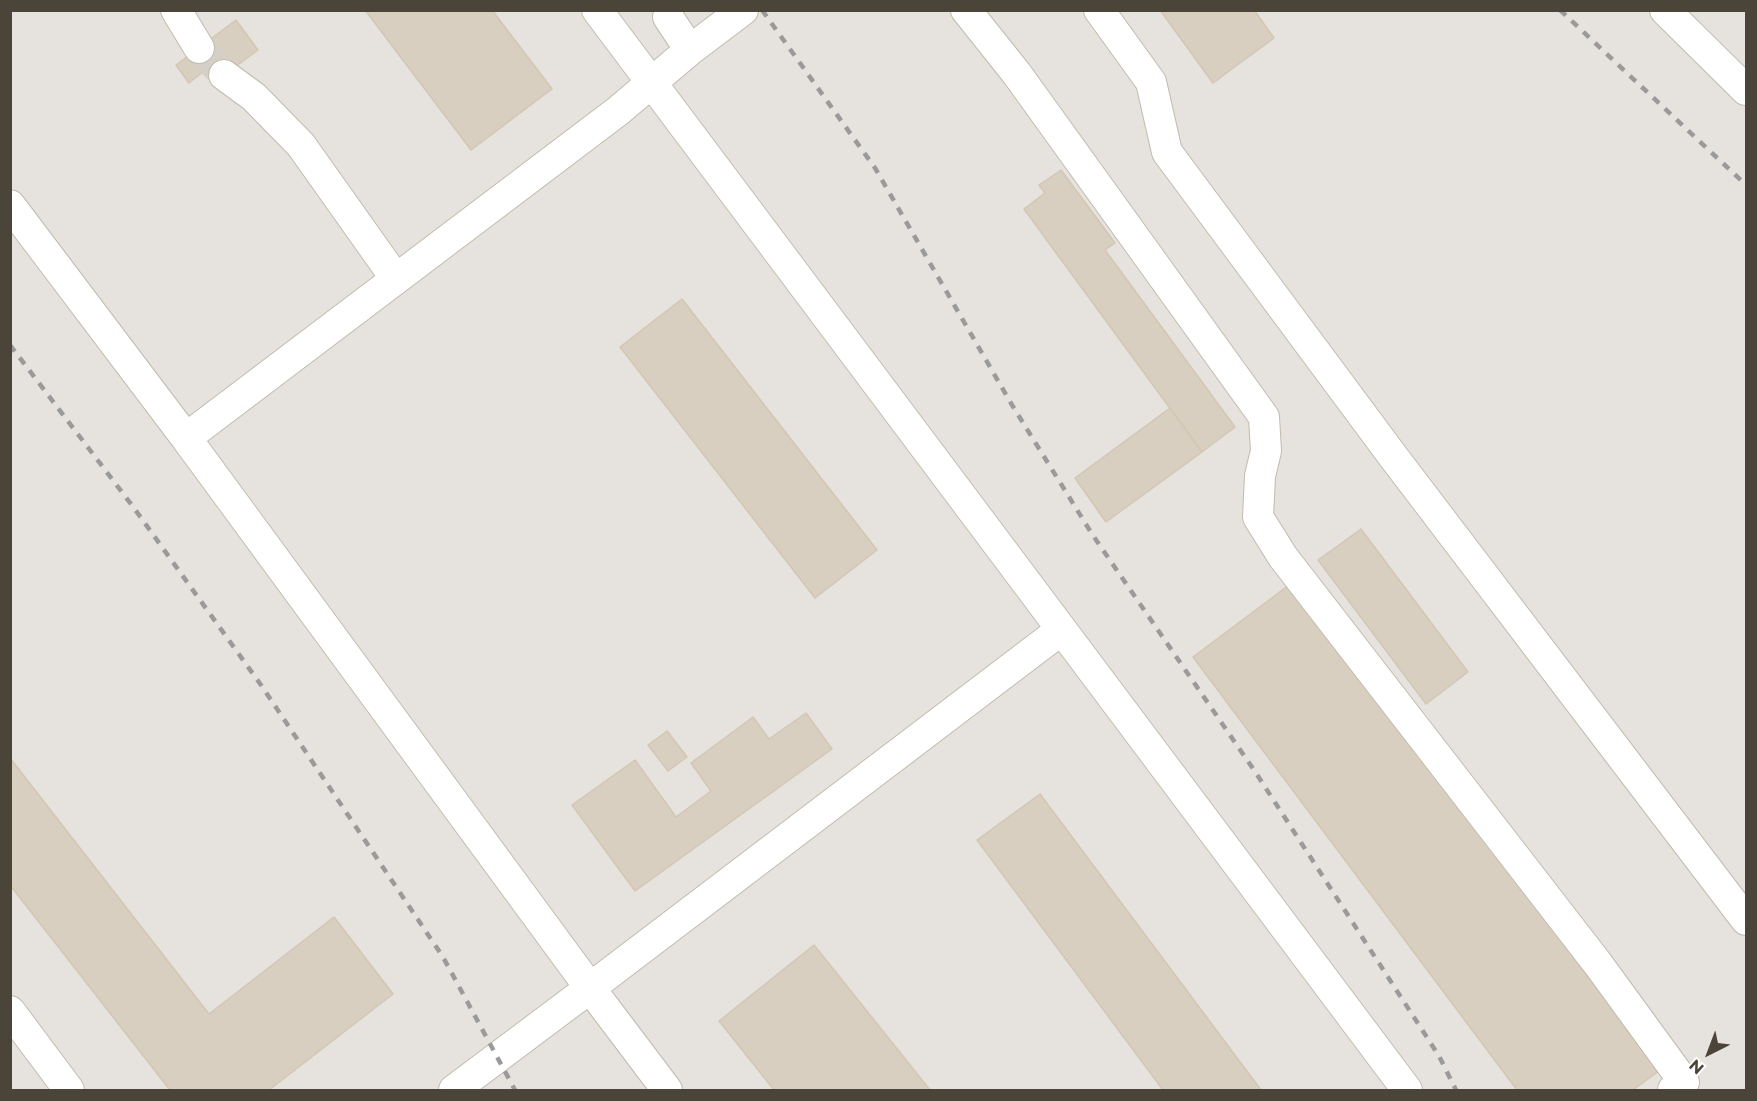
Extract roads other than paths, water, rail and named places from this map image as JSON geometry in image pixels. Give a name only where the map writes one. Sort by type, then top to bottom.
[{"type":"street","points":[[176,10],[199,48]]},
{"type":"street","points":[[597,10],[1407,1090]]},
{"type":"street","points":[[186,438],[618,111],[690,50],[743,10]]},
{"type":"street","points":[[966,10],[1017,74],[1264,417],[1266,451],[1260,476],[1258,517],[1282,557],[1598,964],[1684,1082],[1673,1090]]},
{"type":"street","points":[[1099,10],[1151,82],[1167,152],[1392,455],[1746,920]]},
{"type":"street","points":[[1665,10],[1746,90]]},
{"type":"street","points":[[668,17],[690,50]]},
{"type":"street","points":[[224,75],[254,97],[301,145],[396,279]]},
{"type":"street","points":[[10,205],[186,438],[667,1090]]},
{"type":"street","points":[[454,1090],[1061,630]]},
{"type":"street","points":[[10,1011],[69,1090]]},
{"type":"tunnel","points":[[199,48],[224,75]]},
{"type":"railway","points":[[762,10],[875,168],[1012,405],[1092,534],[1256,773],[1439,1056],[1456,1090]]},
{"type":"railway","points":[[1560,10],[1746,185]]},
{"type":"railway","points":[[10,345],[134,508],[261,685],[443,957],[515,1090]]}]
